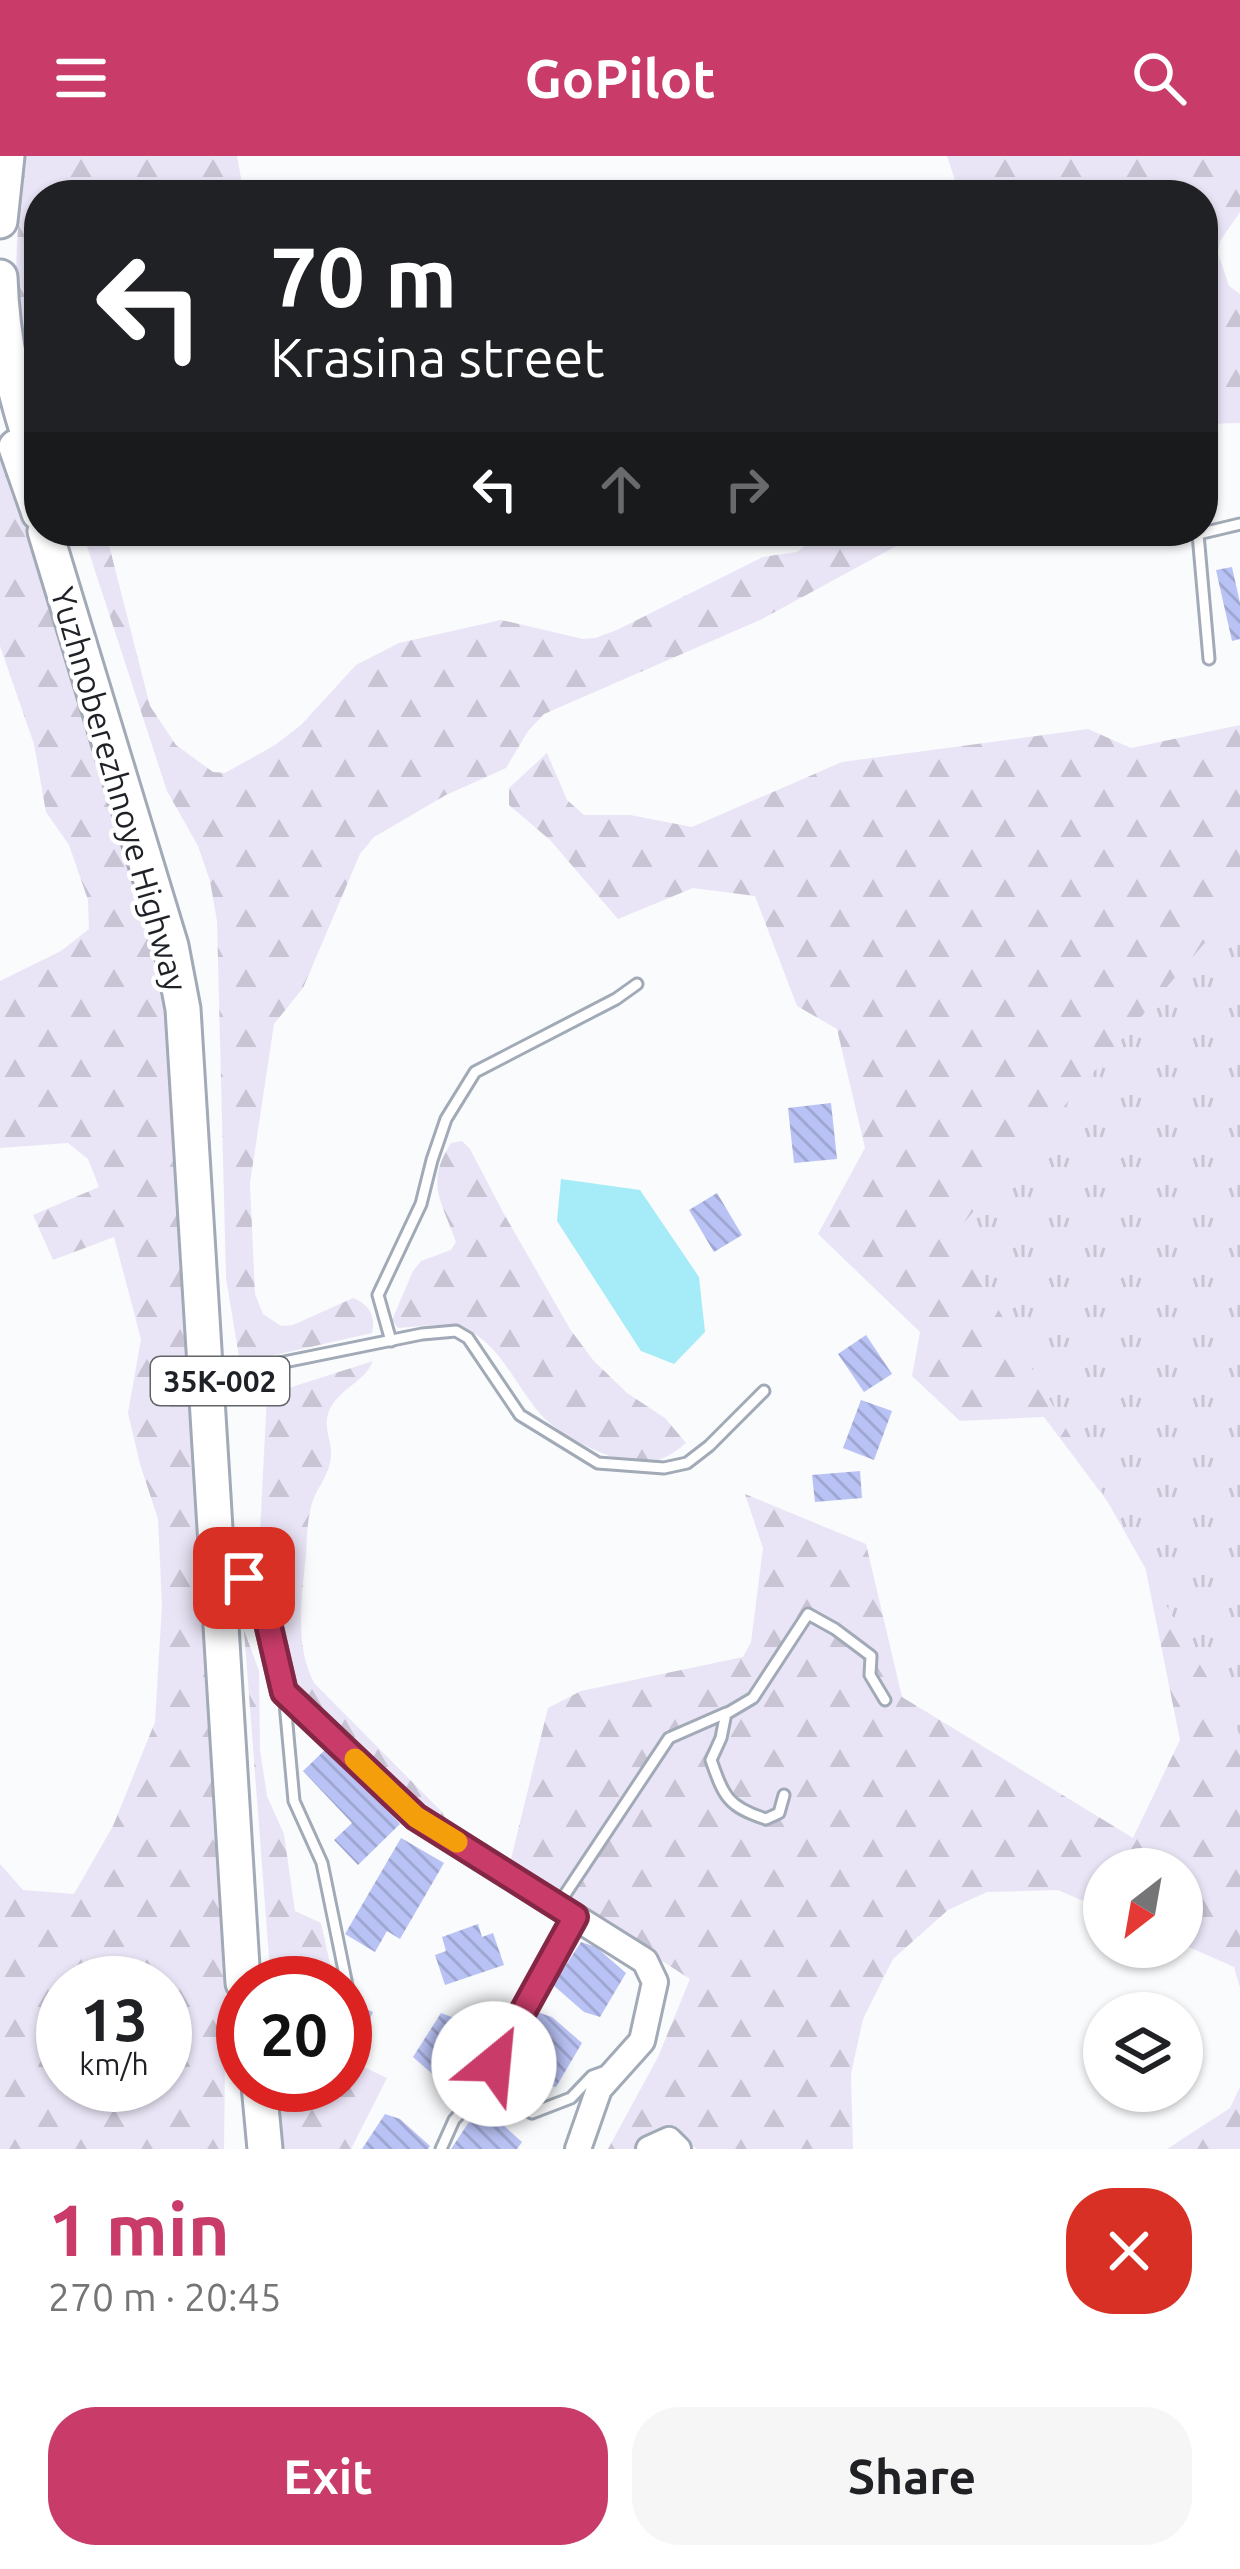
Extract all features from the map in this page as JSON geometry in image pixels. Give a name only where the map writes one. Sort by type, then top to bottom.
[{"type":"highway","points":[[0,220],[7,159]]},
{"type":"highway","points":[[0,277],[11,411],[24,458]]},
{"type":"highway","name":"Yuzhnoberezhnoye Highway","points":[[50,546],[170,946],[183,1010],[220,1375],[242,1956]]},
{"type":"highway","name":"Yuzhnoberezhnoye Highway","points":[[67,546],[188,948],[201,1012],[200,1182],[253,1956]]},
{"type":"highway","points":[[256,2112],[261,2149]]},
{"type":"street","points":[[226,1576],[244,1578],[257,1588],[284,1692],[416,1817],[646,1961],[656,1982],[642,2041],[599,2089],[578,2149]]},
{"type":"street","points":[[649,2149],[668,2140],[678,2149]]},
{"type":"lane","points":[[1199,546],[1209,659]]},
{"type":"lane","points":[[391,1341],[378,1295],[422,1204],[439,1137],[464,1088],[476,1072],[637,985]]},
{"type":"lane","points":[[220,1375],[456,1331],[469,1338],[520,1414],[598,1463],[664,1468],[687,1463],[764,1391]]},
{"type":"lane","points":[[441,2149],[454,2120],[483,2088],[566,1911],[669,1738],[753,1698],[808,1614],[871,1656],[870,1675],[885,1700]]},
{"type":"lane","points":[[284,1692],[294,1801],[322,1863],[341,1956]]},
{"type":"lane","points":[[726,1714],[711,1760],[730,1802],[738,1810],[766,1819],[779,1813],[784,1795]]},
{"type":"lane","points":[[483,2088],[532,2113],[571,2098],[592,2076],[621,2064]]},
{"type":"green space","points":[[25,156],[237,156],[241,180],[24,180],[24,330],[17,301]]},
{"type":"green space","points":[[947,156],[1240,156],[1240,212],[1220,241],[1218,253],[1218,180],[955,180]]},
{"type":"green space","points":[[1218,253],[1229,286],[1240,294],[1240,423],[1218,424]]},
{"type":"green space","points":[[0,442],[24,518],[24,546],[33,546],[164,958],[227,1894],[226,1956],[216,1956],[216,2112],[224,2112],[224,2149],[0,2149],[0,1864],[23,1890],[74,1894],[113,1826],[155,1722],[162,1605],[158,1519],[128,1413],[141,1339],[114,1237],[53,1260],[33,1215],[99,1187],[88,1159],[68,1143],[0,1148],[0,981],[61,951],[89,929],[88,900],[69,845],[46,812],[34,744],[0,646]]},
{"type":"green space","points":[[87,546],[109,546],[150,706],[176,745],[213,772],[225,773],[301,725],[356,665],[399,643],[501,620],[595,638],[763,557],[797,552],[804,546],[896,546],[760,620],[544,714],[506,768],[446,795],[374,837],[360,854],[303,988],[274,1024],[250,1183],[255,1294],[263,1314],[281,1326],[293,1325],[353,1298],[370,1311],[372,1333],[240,1363],[226,1278],[217,921],[198,846],[167,791]]},
{"type":"green space","points":[[1240,725],[1240,1988],[1234,1967],[1203,1953],[1203,1848],[1083,1848],[1083,1901],[1058,1890],[987,1892],[948,1910],[893,1959],[863,2019],[851,2074],[853,2149],[697,2149],[664,2131],[636,2149],[608,2149],[658,2057],[690,1979],[510,1863],[548,1708],[581,1691],[743,1657],[751,1642],[763,1548],[745,1494],[866,1544],[902,1697],[1133,1838],[1180,1740],[1141,1546],[1044,1417],[960,1421],[912,1376],[920,1332],[818,1234],[865,1148],[837,1029],[797,1006],[755,896],[693,888],[618,919],[550,840],[509,805],[509,788],[547,753],[567,800],[584,815],[630,815],[692,827],[842,762],[1088,729],[1131,748]]},
{"type":"green space","points":[[1240,902],[1240,1735],[955,1233]]},
{"type":"green space","points":[[462,1141],[570,1329],[627,1393],[665,1418],[686,1443],[675,1452],[642,1463],[587,1446],[544,1418],[493,1350],[472,1332],[446,1325],[398,1328],[392,1320],[421,1261],[451,1250],[456,1242],[437,1181],[451,1143]]},
{"type":"green space","points":[[373,1361],[335,1401],[327,1418],[330,1463],[313,1500],[308,1525],[304,1652],[314,1683],[442,1812],[447,1821],[438,1827],[294,1684],[258,1572],[267,1395]]},
{"type":"green space","points":[[244,1630],[259,1671],[260,1750],[267,1796],[284,1834],[295,1911],[321,1923],[328,1956],[269,1956]]},
{"type":"green space","points":[[372,2071],[387,2078],[372,2108]]},
{"type":"green space","points":[[1240,2087],[1240,2149],[1167,2149],[1230,2108]]},
{"type":"green space","points":[[280,2112],[370,2112],[351,2149],[280,2149]]},
{"type":"water","points":[[561,1179],[640,1190],[699,1277],[705,1332],[674,1364],[641,1351],[557,1221]]},
{"type":"building","points":[[1232,567],[1240,603],[1240,639],[1232,641],[1216,570]]},
{"type":"building","points":[[831,1103],[837,1159],[794,1163],[788,1108]]},
{"type":"building","points":[[717,1193],[742,1235],[714,1252],[689,1210]]},
{"type":"building","points":[[866,1335],[892,1374],[864,1392],[838,1354]]},
{"type":"building","points":[[861,1400],[892,1411],[874,1460],[843,1448]]},
{"type":"building","points":[[860,1471],[862,1498],[815,1502],[812,1475]]},
{"type":"building","points":[[327,1748],[400,1824],[358,1865],[334,1840],[352,1823],[303,1771]]},
{"type":"building","points":[[401,1838],[444,1863],[400,1939],[387,1931],[375,1952],[345,1934]]},
{"type":"building","points":[[478,1924],[482,1937],[493,1933],[504,1965],[445,1985],[435,1955],[446,1951],[442,1937]]},
{"type":"building","points":[[581,1942],[596,1947],[626,1973],[600,2017],[584,2012],[553,1985]]},
{"type":"building","points":[[537,2012],[552,2017],[582,2043],[556,2087],[540,2083],[509,2055]]},
{"type":"building","points":[[441,2013],[457,2019],[486,2045],[460,2089],[445,2085],[413,2057]]},
{"type":"building","points":[[477,2110],[492,2115],[522,2142],[517,2149],[451,2149]]},
{"type":"building","points":[[385,2114],[400,2119],[428,2149],[362,2149]]},
{"type":"slow traffic","points":[[355,1759],[416,1817],[457,1842]]},
{"type":"route","points":[[244,1578],[257,1588],[264,1606],[284,1692],[416,1817],[575,1917],[494,2064]]}]
